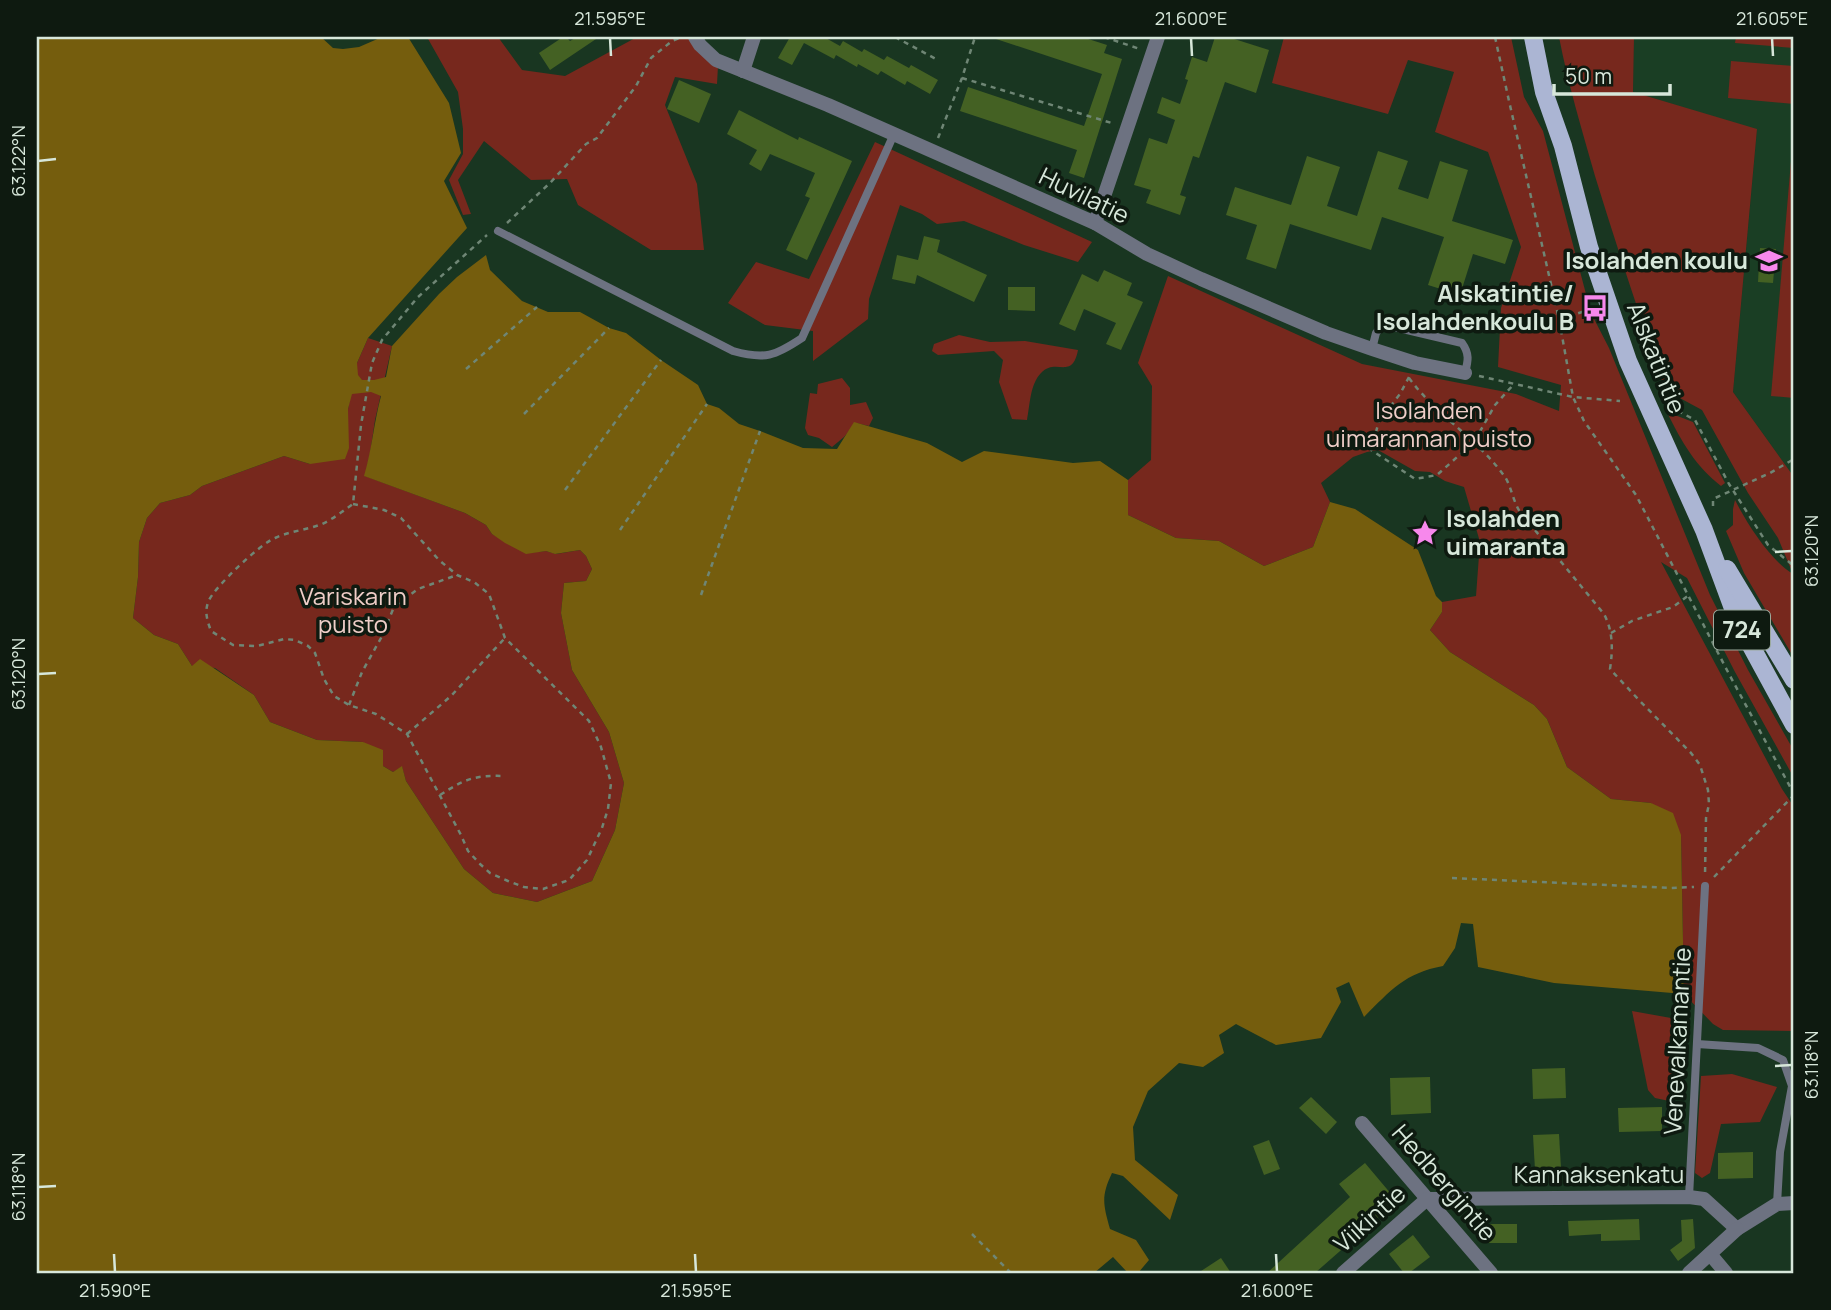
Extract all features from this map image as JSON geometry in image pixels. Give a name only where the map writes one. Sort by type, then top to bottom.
[{"type":"main road","points":[[1527,37],[1544,92]]},
{"type":"main road","name":"Alskatintie","points":[[1533,37],[1544,92],[1563,146],[1589,247],[1628,361],[1704,530],[1738,622],[1794,725]]},
{"type":"main road","points":[[1543,37],[1563,146]]},
{"type":"main road","name":"Alskatintie","points":[[1704,530],[1794,680]]},
{"type":"street","name":"Huvilatie","points":[[695,37],[716,60],[828,105],[1095,223],[1147,254],[1201,279],[1326,333],[1415,363],[1465,373]]},
{"type":"street","points":[[743,72],[754,37]]},
{"type":"street","points":[[1095,223],[1158,37]]},
{"type":"street","name":"Hedbergintie","points":[[1362,1123],[1492,1273]]},
{"type":"street","name":"Kannaksenkatu","points":[[1427,1199],[1689,1197],[1704,1199],[1737,1229]]},
{"type":"street","name":"Viikintie","points":[[1343,1273],[1427,1199]]},
{"type":"street","points":[[1689,1273],[1737,1229],[1777,1204],[1794,1203]]},
{"type":"street","points":[[1710,1254],[1727,1273]]},
{"type":"lane","points":[[498,231],[733,351],[764,356],[782,351],[802,338],[894,134]]},
{"type":"lane","points":[[1372,349],[1376,333],[1381,327],[1390,326],[1462,343],[1469,357],[1465,373]]},
{"type":"lane","name":"Venevalkamantie","points":[[1689,1197],[1705,886]]},
{"type":"lane","points":[[1697,1044],[1758,1048],[1783,1060],[1792,1086],[1780,1152],[1777,1204]]},
{"type":"path","points":[[353,503],[384,510],[401,518],[439,560],[457,575],[474,582],[489,594],[505,638],[589,721],[601,747],[611,783],[608,809],[587,860],[569,880],[543,889],[524,887],[490,873],[468,851],[407,734],[376,714],[349,705],[334,696],[324,679],[315,653],[308,646],[295,640],[284,639],[257,646],[233,645],[211,631],[205,614],[209,599],[257,550],[275,538],[322,524],[353,503],[363,411],[372,363],[382,340],[418,297],[485,236],[498,231],[550,183],[586,144],[597,138],[636,86],[651,58],[672,41],[682,37]]},
{"type":"path","points":[[895,37],[936,59]]},
{"type":"path","points":[[933,151],[962,79],[975,37]]},
{"type":"path","points":[[1104,37],[1153,53]]},
{"type":"path","points":[[1452,878],[1671,888],[1705,886],[1794,794],[1636,495],[1584,421],[1573,397],[1559,319],[1496,37]]},
{"type":"path","points":[[962,79],[1128,128]]},
{"type":"path","points":[[466,369],[537,307]]},
{"type":"path","points":[[1559,319],[1595,308]]},
{"type":"path","points":[[524,414],[609,328]]},
{"type":"path","points":[[565,489],[661,360]]},
{"type":"path","points":[[1465,373],[1573,397],[1620,401]]},
{"type":"path","points":[[1514,384],[1495,405],[1474,442],[1437,475],[1415,479],[1371,450],[1378,421],[1409,378],[1420,393],[1474,442],[1507,479],[1513,501],[1520,512],[1604,614],[1611,633],[1611,669],[1700,765],[1708,790],[1709,804],[1706,818],[1705,886]]},
{"type":"path","points":[[620,530],[707,404]]},
{"type":"path","points":[[1669,406],[1695,420],[1733,491],[1768,545],[1794,566]]},
{"type":"path","points":[[701,595],[760,431]]},
{"type":"path","points":[[1713,509],[1713,499],[1794,459]]},
{"type":"path","points":[[349,705],[394,607],[418,589],[457,575]]},
{"type":"path","points":[[1611,633],[1632,621],[1673,607],[1689,595]]},
{"type":"path","points":[[407,734],[451,696],[505,638]]},
{"type":"path","points":[[440,796],[464,780],[479,776],[505,776]]},
{"type":"path","points":[[972,1234],[1011,1273]]},
{"type":"shaded area","points":[[37,37],[321,37],[333,48],[343,49],[359,47],[382,37],[408,37],[449,103],[461,153],[444,181],[467,228],[368,338],[357,363],[358,375],[362,380],[386,377],[392,346],[439,294],[486,255],[490,270],[522,301],[548,312],[580,312],[609,328],[626,333],[698,385],[707,404],[719,408],[739,424],[803,448],[837,449],[854,422],[927,443],[962,462],[984,451],[1073,463],[1100,461],[1128,480],[1128,515],[1176,538],[1219,541],[1264,566],[1313,547],[1330,502],[1355,509],[1418,550],[1436,596],[1442,602],[1442,612],[1430,630],[1450,652],[1534,705],[1547,719],[1567,767],[1611,799],[1651,803],[1673,813],[1681,835],[1684,994],[1554,983],[1478,967],[1473,924],[1461,923],[1455,948],[1443,966],[1408,978],[1364,1017],[1349,982],[1336,988],[1341,1002],[1321,1038],[1276,1045],[1236,1024],[1219,1035],[1224,1053],[1203,1067],[1179,1063],[1148,1091],[1133,1127],[1135,1160],[1178,1195],[1170,1220],[1123,1176],[1112,1173],[1106,1188],[1105,1206],[1110,1229],[1136,1240],[1149,1260],[1138,1273],[1128,1273],[1113,1257],[1094,1273],[37,1273]],"holes":[[[371,392],[381,396],[364,476],[465,513],[486,525],[492,534],[505,543],[526,554],[546,551],[555,554],[580,550],[592,569],[586,581],[564,583],[561,613],[572,670],[609,732],[624,783],[615,830],[592,881],[537,902],[493,893],[464,869],[406,781],[402,766],[393,772],[383,766],[383,750],[363,742],[317,740],[270,722],[254,695],[200,659],[192,666],[178,644],[154,635],[133,618],[139,542],[147,518],[160,503],[190,495],[202,486],[284,456],[310,464],[345,459],[349,448],[348,409],[352,394]]]},
{"type":"shaded area","name":"Isolahden koulu","points":[[1634,37],[1794,37],[1794,477],[1733,392],[1757,130],[1633,92]]},
{"type":"green space","points":[[427,37],[498,37],[522,70],[565,76],[637,37],[687,37],[718,66],[717,84],[675,77],[665,105],[697,184],[704,250],[651,250],[578,205],[567,179],[531,180],[484,141],[458,180],[471,214],[463,215],[449,180],[463,154],[458,92]]},
{"type":"green space","name":"Isolahden uimarannan puisto","points":[[1284,37],[1511,37],[1524,97],[1543,131],[1591,313],[1609,348],[1710,595],[1794,751],[1794,778],[1687,578],[1661,562],[1794,807],[1794,1031],[1723,1030],[1713,1024],[1684,994],[1681,836],[1651,803],[1611,799],[1567,767],[1547,719],[1534,705],[1450,652],[1430,630],[1442,612],[1442,602],[1476,596],[1480,542],[1464,487],[1445,481],[1430,472],[1415,471],[1378,450],[1353,457],[1321,483],[1330,502],[1313,547],[1264,566],[1219,541],[1176,538],[1128,515],[1128,480],[1151,460],[1152,386],[1138,363],[1168,276],[1362,364],[1516,394],[1559,411],[1561,385],[1498,367],[1501,308],[1521,247],[1488,152],[1435,132],[1454,72],[1408,60],[1388,114],[1272,83]]},
{"type":"green space","points":[[1559,37],[1634,37],[1633,92],[1757,129],[1733,392],[1794,477],[1794,658],[1744,573],[1726,531],[1733,525],[1735,500],[1768,551],[1793,574],[1778,538],[1748,493],[1702,410],[1665,390],[1595,176]]},
{"type":"green space","points":[[1736,37],[1794,37],[1794,48],[1735,43]]},
{"type":"green space","points":[[1731,61],[1794,66],[1794,104],[1728,98]]},
{"type":"green space","points":[[875,142],[1092,242],[1078,262],[1024,245],[964,221],[937,224],[900,205],[869,299],[868,319],[813,361],[813,331],[765,325],[728,303],[756,262],[809,279]]},
{"type":"green space","points":[[1791,161],[1794,161],[1794,398],[1771,396]]},
{"type":"green space","points":[[959,335],[990,342],[1025,341],[1078,350],[1068,367],[1052,367],[1037,378],[1027,420],[1012,419],[999,382],[1003,360],[994,351],[938,355],[932,351],[934,344]]},
{"type":"green space","name":"Variskarin puisto","points":[[368,338],[392,346],[365,476],[465,513],[486,525],[492,534],[526,553],[546,551],[556,554],[580,550],[592,569],[586,581],[564,583],[561,613],[572,670],[609,732],[624,783],[615,830],[592,881],[537,902],[493,893],[464,869],[406,781],[402,767],[393,772],[383,766],[363,742],[317,740],[270,722],[254,695],[215,668],[192,666],[178,644],[154,635],[133,618],[139,542],[147,518],[160,503],[190,495],[202,486],[284,456],[310,464],[348,409],[357,363]]},
{"type":"green space","points":[[842,378],[850,388],[850,405],[866,402],[873,418],[869,426],[856,423],[832,447],[819,438],[808,435],[805,428],[810,393],[817,394],[818,384]]},
{"type":"green space","points":[[1667,412],[1693,422],[1725,483],[1721,486],[1697,462]]},
{"type":"green space","points":[[1632,1011],[1671,1018],[1674,1102],[1655,1098],[1648,1090]]},
{"type":"green space","points":[[1732,1074],[1777,1087],[1760,1122],[1721,1124],[1710,1173],[1702,1178],[1695,1173],[1701,1076]]},
{"type":"building","points":[[563,37],[570,41],[577,37],[599,37],[550,70],[539,53]]},
{"type":"building","points":[[790,37],[824,37],[840,46],[843,41],[884,60],[887,56],[909,68],[911,65],[938,80],[930,94],[907,81],[905,85],[881,71],[878,75],[836,55],[834,59],[804,43],[792,65],[778,58]]},
{"type":"building","points":[[996,37],[1082,37],[1107,45],[1104,53],[1122,59],[1084,178],[1069,173],[1077,150],[960,111],[968,87],[1084,126],[1102,74]]},
{"type":"building","points":[[1215,37],[1228,37],[1269,50],[1256,93],[1225,82],[1199,158],[1193,156],[1180,195],[1186,197],[1180,215],[1146,203],[1151,190],[1134,185],[1149,138],[1167,144],[1175,120],[1157,113],[1162,97],[1180,104],[1192,57],[1207,62]]},
{"type":"building","points":[[679,80],[711,94],[699,123],[667,109]]},
{"type":"building","points":[[739,110],[798,140],[799,137],[852,161],[807,260],[786,250],[810,198],[805,196],[815,173],[770,154],[761,171],[749,164],[757,150],[727,134]]},
{"type":"building","points":[[1378,151],[1408,161],[1398,189],[1428,199],[1440,161],[1468,170],[1452,221],[1513,240],[1505,264],[1473,254],[1460,295],[1428,285],[1444,237],[1382,217],[1371,250],[1290,224],[1276,269],[1246,259],[1257,225],[1226,215],[1235,187],[1291,205],[1307,156],[1340,167],[1327,206],[1357,216]]},
{"type":"building","points":[[924,236],[940,240],[937,252],[987,275],[974,302],[917,275],[915,284],[892,279],[897,255],[918,260]]},
{"type":"building","points":[[1760,248],[1776,249],[1773,283],[1758,282]]},
{"type":"building","points":[[1104,270],[1132,283],[1127,295],[1143,302],[1121,350],[1106,344],[1116,323],[1084,309],[1075,331],[1059,324],[1082,274],[1098,282]]},
{"type":"building","points":[[1008,287],[1035,287],[1035,311],[1008,310]]},
{"type":"building","points":[[1565,1068],[1566,1098],[1533,1099],[1532,1069]]},
{"type":"building","points":[[1430,1077],[1431,1113],[1391,1115],[1390,1078]]},
{"type":"building","points":[[1311,1097],[1337,1122],[1326,1134],[1299,1108]]},
{"type":"building","points":[[1662,1107],[1662,1131],[1619,1132],[1618,1108]]},
{"type":"building","points":[[1559,1134],[1561,1168],[1535,1170],[1533,1135]]},
{"type":"building","points":[[1269,1140],[1280,1169],[1264,1175],[1253,1146]]},
{"type":"building","points":[[1753,1152],[1753,1178],[1718,1179],[1718,1153]]},
{"type":"building","points":[[1365,1163],[1397,1201],[1315,1273],[1267,1273],[1350,1197],[1339,1184]]},
{"type":"building","points":[[1639,1219],[1640,1240],[1601,1241],[1601,1234],[1569,1236],[1568,1221]]},
{"type":"building","points":[[1693,1219],[1695,1248],[1678,1261],[1670,1250],[1682,1241],[1681,1220]]},
{"type":"building","points":[[1489,1224],[1517,1224],[1517,1243],[1489,1243]]},
{"type":"building","points":[[1413,1235],[1430,1257],[1409,1273],[1404,1273],[1389,1254]]},
{"type":"building","points":[[1221,1258],[1231,1273],[1198,1273]]},
{"type":"place","name":"Isolahden koulu","points":[[1769,261]]},
{"type":"place","name":"Alskatintie/ Isolahdenkoulu B","points":[[1595,308]]},
{"type":"place","name":"Isolahden uimaranta","points":[[1425,533]]}]
